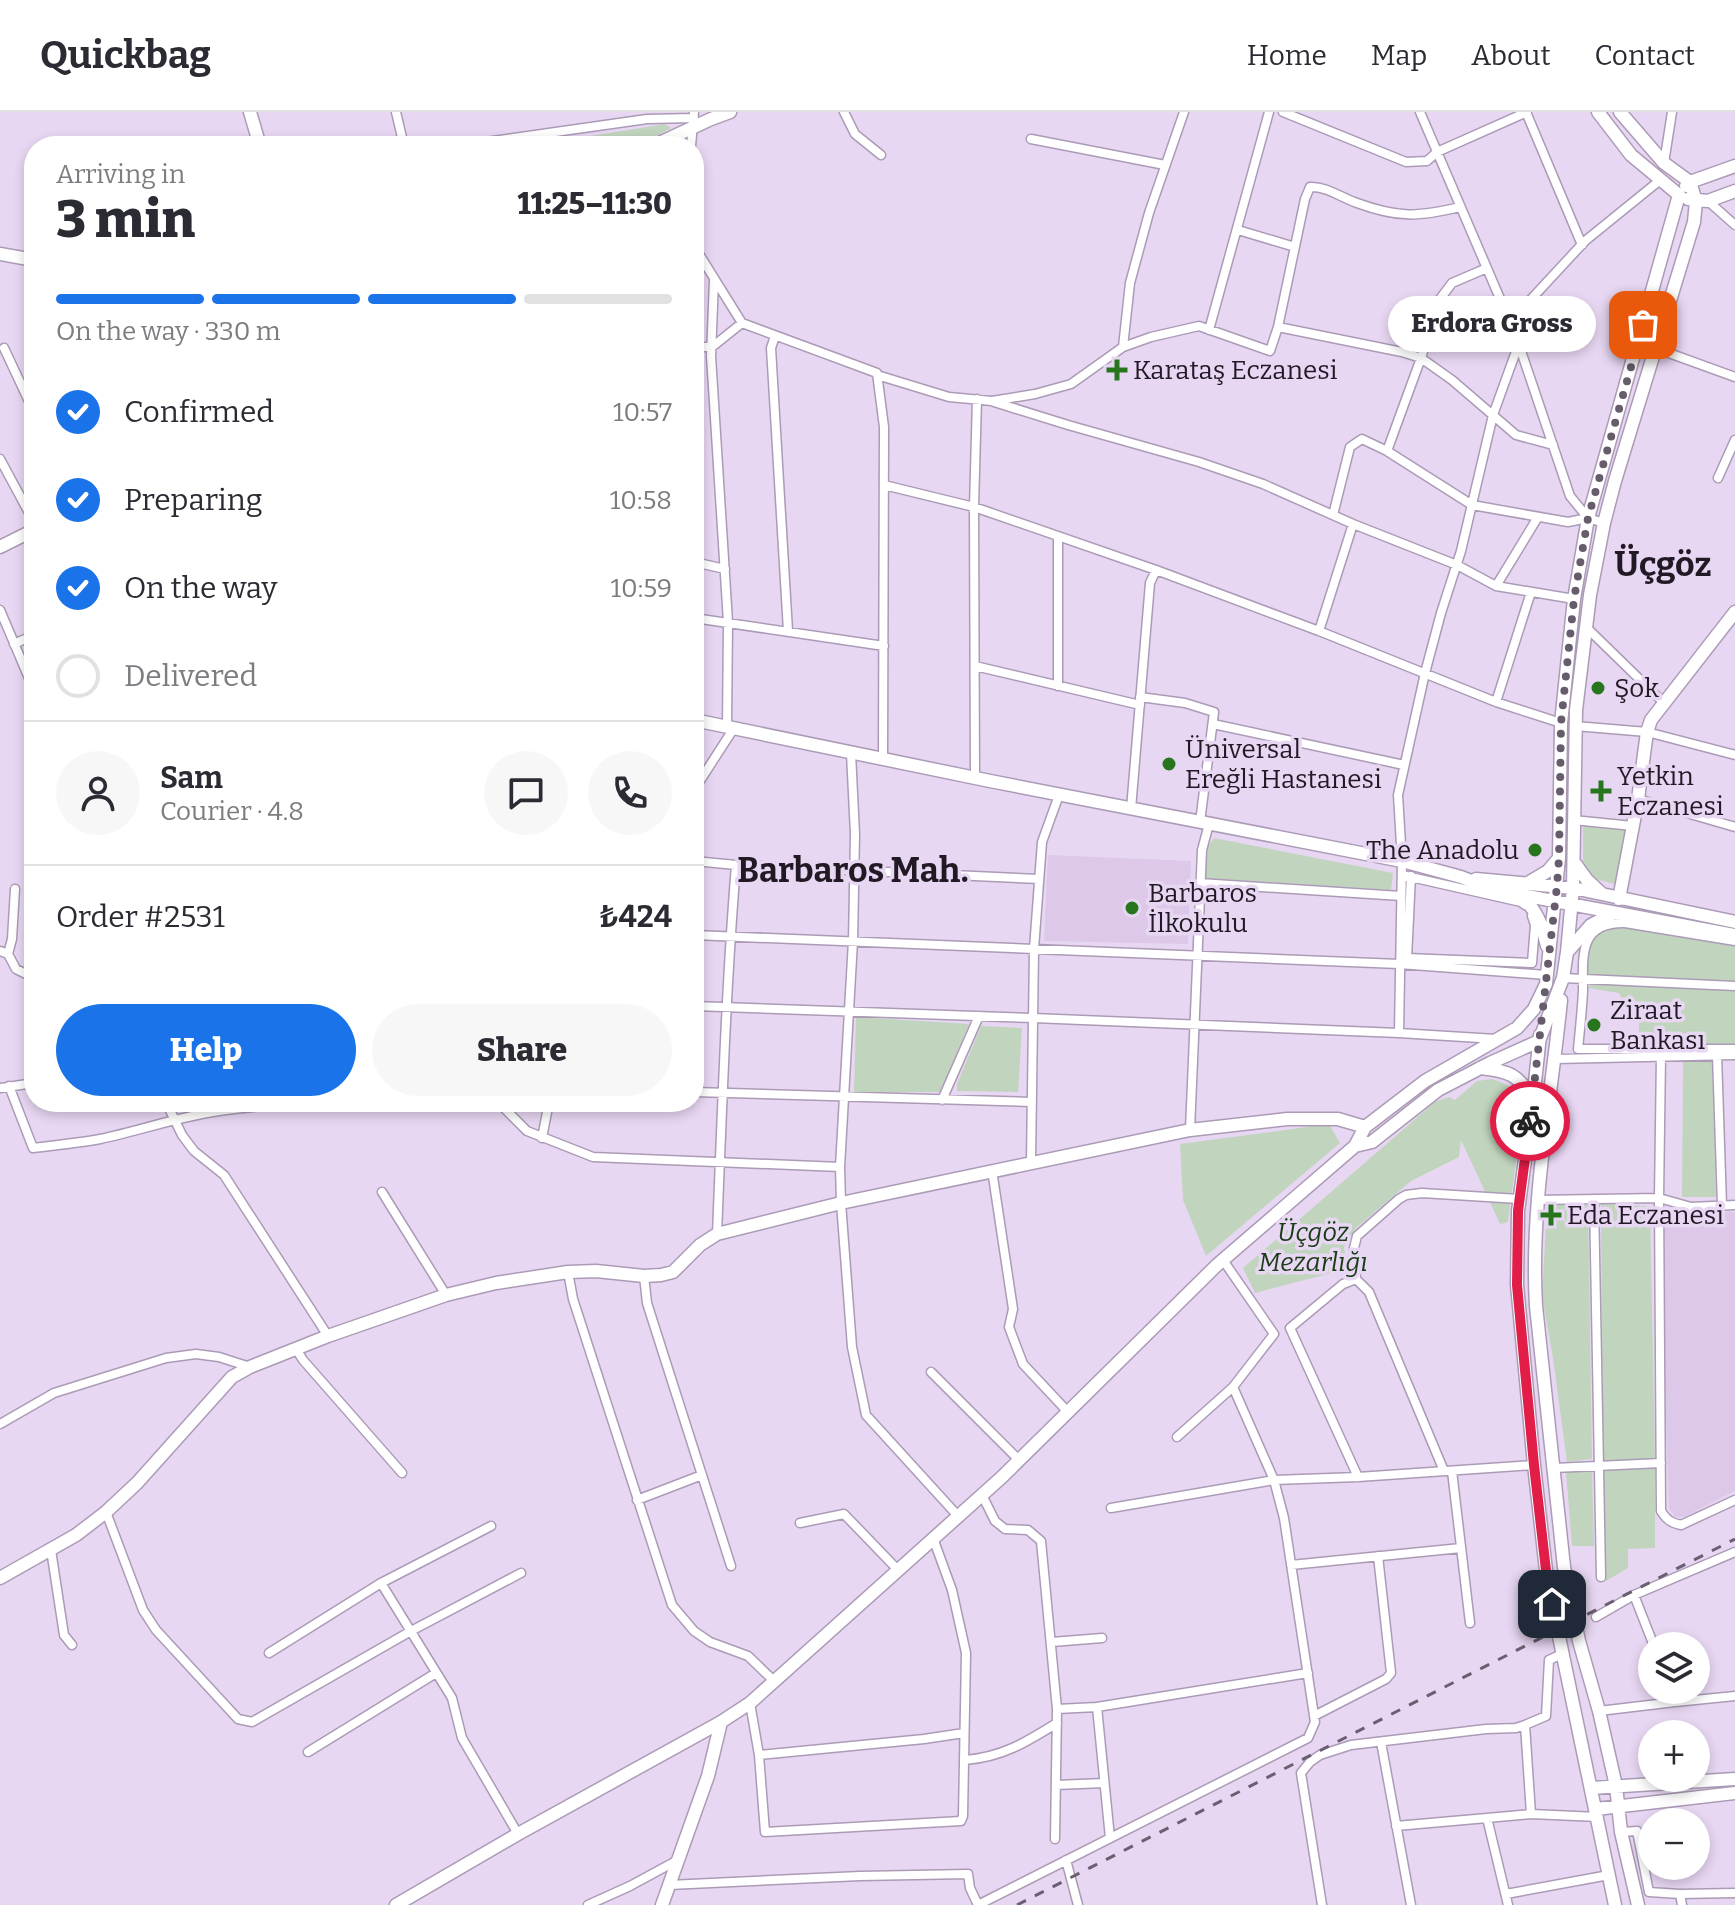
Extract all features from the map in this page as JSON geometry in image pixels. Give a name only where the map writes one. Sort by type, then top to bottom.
[{"type":"main road","points":[[250,112],[257,136]]},
{"type":"main road","points":[[668,136],[694,119],[730,112]]},
{"type":"main road","points":[[1598,112],[1631,155],[1679,195],[1702,201],[1735,191]]},
{"type":"main road","points":[[1620,112],[1664,163],[1690,182],[1702,201]]},
{"type":"main road","points":[[1615,1905],[1547,1579],[1517,1285],[1519,1199],[1557,886],[1561,723],[1574,599],[1588,518],[1679,195],[1690,182],[1735,166]]},
{"type":"main road","points":[[1638,1905],[1621,1832],[1616,1786],[1579,1641],[1564,1567],[1534,1271],[1537,1200],[1572,904],[1575,726],[1592,583],[1604,523],[1627,438],[1702,201]]},
{"type":"main road","points":[[0,254],[24,258]]},
{"type":"main road","points":[[0,547],[24,535]]},
{"type":"main road","points":[[1619,899],[1651,720],[1735,612]]},
{"type":"main road","points":[[704,722],[1402,861],[1485,887],[1735,935]]},
{"type":"main road","points":[[1527,883],[1548,871],[1559,858]]},
{"type":"main road","points":[[1573,861],[1603,895]]},
{"type":"main road","points":[[1461,877],[1573,888],[1735,922]]},
{"type":"main road","points":[[1519,894],[1537,914],[1549,956]]},
{"type":"main road","points":[[1567,952],[1591,925],[1613,913]]},
{"type":"main road","points":[[1355,1146],[1372,1142],[1438,1090],[1539,1041],[1563,978]]},
{"type":"main road","points":[[396,1905],[750,1703],[982,1495],[1223,1260],[1355,1146],[1365,1127],[1425,1081],[1517,1028],[1534,1009],[1546,980]]},
{"type":"main road","points":[[1480,1068],[1514,1075],[1533,1101]]},
{"type":"main road","points":[[0,1578],[76,1535],[106,1512],[137,1483],[232,1377],[328,1336],[446,1295],[496,1283],[568,1272],[661,1275],[673,1272],[700,1245],[717,1234],[841,1203],[1190,1130],[1287,1119],[1338,1119],[1365,1127]]},
{"type":"main road","points":[[662,1905],[708,1776],[721,1722]]},
{"type":"main road","points":[[1591,1788],[1735,1779]]},
{"type":"main road","points":[[1597,1813],[1619,1805],[1735,1793]]},
{"type":"street","points":[[396,112],[402,136]]},
{"type":"street","points":[[844,112],[855,134],[881,155]]},
{"type":"street","points":[[1123,347],[1130,283],[1148,215],[1184,112]]},
{"type":"street","points":[[1209,330],[1269,112]]},
{"type":"street","points":[[1283,112],[1406,162],[1427,161],[1437,152],[1526,112],[1582,245]]},
{"type":"street","points":[[1420,112],[1519,343],[1570,496],[1588,518]]},
{"type":"street","points":[[1664,163],[1672,112]]},
{"type":"street","points":[[527,136],[647,119],[694,119]]},
{"type":"street","points":[[1031,139],[1165,165]]},
{"type":"street","points":[[1510,322],[1582,245],[1659,181]]},
{"type":"street","points":[[992,401],[1071,384],[1123,347],[1199,326],[1270,351],[1310,187],[1395,214],[1428,215],[1460,207]]},
{"type":"street","points":[[1702,201],[1735,225]]},
{"type":"street","points":[[1238,230],[1295,247]]},
{"type":"street","points":[[704,262],[742,323],[775,336],[877,375],[949,397],[992,401],[1199,462],[1263,484],[1457,565],[1496,586],[1574,599]]},
{"type":"street","points":[[1387,451],[1440,299],[1452,283],[1487,268]]},
{"type":"street","points":[[704,773],[730,728],[728,622],[712,347],[714,279]]},
{"type":"street","points":[[704,347],[712,347],[742,323]]},
{"type":"street","points":[[1278,327],[1421,358],[1452,380],[1516,435],[1553,445]]},
{"type":"street","points":[[775,336],[771,348],[788,631]]},
{"type":"street","points":[[1406,876],[1521,902],[1527,906],[1534,919],[1532,963],[1407,958],[1406,876],[1402,861],[1398,795],[1425,673],[1457,565],[1493,415],[1519,343]]},
{"type":"street","points":[[4,348],[24,391]]},
{"type":"street","points":[[1655,348],[1735,377]]},
{"type":"street","points":[[877,375],[884,427],[883,759]]},
{"type":"street","points":[[975,778],[974,507],[977,399]]},
{"type":"street","points":[[1333,515],[1350,447],[1362,439],[1387,451],[1472,505],[1568,522],[1588,518],[1604,523]]},
{"type":"street","points":[[1718,478],[1735,440]]},
{"type":"street","points":[[0,459],[24,503]]},
{"type":"street","points":[[884,485],[974,507],[1156,570],[1496,702],[1561,723]]},
{"type":"street","points":[[1496,586],[1538,517]]},
{"type":"street","points":[[1319,631],[1353,524]]},
{"type":"street","points":[[1058,537],[1058,686]]},
{"type":"street","points":[[704,564],[725,569]]},
{"type":"street","points":[[1131,809],[1150,583],[1156,570]]},
{"type":"street","points":[[1496,702],[1531,592]]},
{"type":"street","points":[[0,610],[24,667]]},
{"type":"street","points":[[704,619],[884,646]]},
{"type":"street","points":[[1586,627],[1664,703]]},
{"type":"street","points":[[14,644],[24,640]]},
{"type":"street","points":[[975,666],[1058,686],[1140,701],[1185,703],[1214,712],[1200,883],[1190,1130]]},
{"type":"street","points":[[1213,724],[1404,765]]},
{"type":"street","points":[[1575,726],[1647,732],[1735,755]]},
{"type":"street","points":[[851,753],[855,870],[840,1167],[852,1347],[866,1415],[958,1516]]},
{"type":"street","points":[[1031,1162],[1034,949],[1039,879],[1042,842],[1059,795]]},
{"type":"street","points":[[1638,799],[1735,827]]},
{"type":"street","points":[[1573,820],[1633,826]]},
{"type":"street","points":[[704,862],[1039,879]]},
{"type":"street","points":[[717,1234],[726,1006],[736,865]]},
{"type":"street","points":[[1399,1033],[1401,896],[1406,876]]},
{"type":"street","points":[[1200,883],[1401,896]]},
{"type":"street","points":[[15,889],[12,939],[4,953],[16,969],[24,973]]},
{"type":"street","points":[[1735,941],[1625,923],[1610,924],[1596,930],[1586,942],[1578,1049],[1735,1052]]},
{"type":"street","points":[[704,935],[1399,964],[1546,980]]},
{"type":"street","points":[[1563,978],[1735,986]]},
{"type":"street","points":[[704,1006],[1497,1039]]},
{"type":"street","points":[[942,1100],[979,1016]]},
{"type":"street","points":[[1555,1059],[1735,1052]]},
{"type":"street","points":[[1661,1055],[1661,1511],[1667,1519],[1681,1525],[1735,1500]]},
{"type":"street","points":[[1717,1055],[1722,1206]]},
{"type":"street","points":[[5,1087],[33,1148],[100,1139],[201,1112]]},
{"type":"street","points":[[704,1092],[1032,1102]]},
{"type":"street","points":[[171,1112],[194,1151],[224,1175],[328,1336]]},
{"type":"street","points":[[508,1112],[527,1131],[593,1157],[840,1167]]},
{"type":"street","points":[[542,1138],[547,1112]]},
{"type":"street","points":[[992,1170],[1013,1309],[1009,1327],[1023,1364],[1067,1411]]},
{"type":"street","points":[[382,1192],[446,1295]]},
{"type":"street","points":[[1470,1623],[1448,1471],[1369,1292],[1356,1279],[1354,1248],[1357,1236],[1406,1195],[1422,1193],[1519,1199]]},
{"type":"street","points":[[1537,1200],[1659,1198],[1691,1207],[1735,1205]]},
{"type":"street","points":[[1594,1199],[1601,1577]]},
{"type":"street","points":[[1223,1260],[1274,1334]]},
{"type":"street","points":[[568,1272],[573,1299],[672,1605],[694,1631],[710,1642],[748,1656],[774,1681]]},
{"type":"street","points":[[644,1276],[647,1303],[731,1566]]},
{"type":"street","points":[[1177,1437],[1233,1387],[1274,1334],[1290,1328],[1343,1284],[1356,1279]]},
{"type":"street","points":[[1290,1328],[1358,1477]]},
{"type":"street","points":[[296,1349],[402,1473]]},
{"type":"street","points":[[0,1424],[54,1393],[166,1358],[196,1354],[219,1357],[250,1367]]},
{"type":"street","points":[[931,1372],[1019,1460]]},
{"type":"street","points":[[669,1885],[968,1874],[978,1905],[1308,1738],[1315,1722],[1284,1518],[1274,1480],[1233,1387]]},
{"type":"street","points":[[1554,1468],[1661,1463]]},
{"type":"street","points":[[1111,1508],[1274,1480],[1534,1465]]},
{"type":"street","points":[[637,1500],[702,1475]]},
{"type":"street","points":[[982,1495],[995,1521],[1005,1529],[1028,1530],[1041,1541],[1057,1709],[1055,1839]]},
{"type":"street","points":[[106,1512],[143,1610],[156,1630],[238,1719],[252,1722],[411,1631],[521,1573]]},
{"type":"street","points":[[800,1523],[844,1514],[898,1570]]},
{"type":"street","points":[[269,1653],[381,1583],[491,1526]]},
{"type":"street","points":[[750,1703],[759,1755],[765,1832],[961,1821],[966,1653],[952,1590],[933,1538]]},
{"type":"street","points":[[1291,1565],[1461,1548]]},
{"type":"street","points":[[51,1550],[64,1635],[72,1645]]},
{"type":"street","points":[[1596,1617],[1634,1595],[1735,1552]]},
{"type":"street","points":[[1314,1716],[1386,1679],[1391,1673],[1378,1556]]},
{"type":"street","points":[[381,1583],[452,1698],[462,1738],[518,1834]]},
{"type":"street","points":[[1634,1595],[1649,1632]]},
{"type":"street","points":[[1052,1642],[1102,1638]]},
{"type":"street","points":[[1322,1905],[1301,1773],[1310,1762],[1320,1755],[1351,1745],[1516,1728],[1546,1716],[1549,1660],[1562,1654]]},
{"type":"street","points":[[308,1752],[436,1673]]},
{"type":"street","points":[[1057,1709],[1097,1707],[1308,1673]]},
{"type":"street","points":[[1710,1698],[1735,1696]]},
{"type":"street","points":[[1599,1711],[1658,1704]]},
{"type":"street","points":[[1097,1707],[1110,1838]]},
{"type":"street","points":[[965,1760],[1006,1753],[1057,1723]]},
{"type":"street","points":[[1525,1725],[1531,1814]]},
{"type":"street","points":[[759,1755],[964,1733]]},
{"type":"street","points":[[1381,1742],[1411,1905]]},
{"type":"street","points":[[1056,1785],[1104,1783]]},
{"type":"street","points":[[1396,1826],[1531,1814],[1597,1813]]},
{"type":"street","points":[[1487,1818],[1508,1905]]},
{"type":"street","points":[[1621,1832],[1637,1831],[1649,1892],[1735,1893]]},
{"type":"street","points":[[1066,1860],[1078,1905]]},
{"type":"street","points":[[588,1905],[676,1861]]},
{"type":"street","points":[[1506,1894],[1609,1875]]},
{"type":"street","points":[[1680,1894],[1682,1905]]},
{"type":"shaded area","points":[[1048,855],[1191,861],[1188,944],[1044,941]]},
{"type":"shaded area","points":[[1663,1212],[1735,1212],[1735,1491],[1684,1517],[1675,1517],[1669,1508]]},
{"type":"green space","points":[[665,124],[671,128],[656,136],[591,136]]},
{"type":"green space","points":[[1583,825],[1627,829],[1615,884],[1595,879],[1583,861]]},
{"type":"green space","points":[[1214,838],[1393,873],[1391,890],[1205,878],[1208,847]]},
{"type":"green space","points":[[1614,926],[1735,944],[1735,983],[1586,975],[1587,945],[1600,931]]},
{"type":"green space","points":[[1592,983],[1735,991],[1735,1046],[1639,1044],[1639,1022],[1630,1015],[1619,993],[1588,988]]},
{"type":"green space","points":[[856,1017],[969,1024],[941,1092],[854,1092]]},
{"type":"green space","points":[[981,1026],[1022,1028],[1018,1092],[957,1091],[957,1084]]},
{"type":"green space","points":[[1683,1061],[1712,1061],[1716,1197],[1682,1197]]},
{"type":"green space","name":"Üçgöz Mezarlığı","points":[[1492,1079],[1513,1089],[1519,1106],[1508,1222],[1500,1224],[1461,1140],[1459,1157],[1411,1181],[1356,1228],[1344,1247],[1347,1269],[1255,1293],[1243,1268],[1435,1102],[1449,1097],[1455,1100],[1477,1081]]},
{"type":"green space","name":"Üçgöz Mezarlığı","points":[[1329,1124],[1340,1143],[1206,1256],[1183,1200],[1180,1144]]},
{"type":"green space","points":[[1547,1204],[1588,1205],[1592,1459],[1567,1462],[1542,1297]]},
{"type":"green space","points":[[1601,1204],[1650,1206],[1655,1458],[1603,1462]]},
{"type":"green space","points":[[1655,1465],[1655,1548],[1628,1549],[1628,1568],[1606,1581],[1600,1467]]},
{"type":"green space","points":[[1592,1471],[1594,1546],[1572,1546],[1566,1472]]},
{"type":"railway","points":[[1017,1905],[1735,1539]]},
{"type":"way so far","points":[[1530,1121],[1557,886],[1561,723],[1574,599],[1588,518],[1643,325]]},
{"type":"place","name":"Erdora Gross","points":[[1643,325]]},
{"type":"place","name":"Karataş Eczanesi","points":[[1117,370]]},
{"type":"place","name":"Şok","points":[[1598,688]]},
{"type":"place","name":"Üniversal Ereğli Hastanesi","points":[[1169,764]]},
{"type":"place","name":"Yetkin Eczanesi","points":[[1601,791]]},
{"type":"place","name":"The Anadolu","points":[[1535,850]]},
{"type":"place","name":"Barbaros İlkokulu","points":[[1132,908]]},
{"type":"place","name":"Ziraat Bankası","points":[[1594,1025]]},
{"type":"place","name":"Eda Eczanesi","points":[[1551,1215]]},
{"type":"district","name":"Üçgöz","points":[[1663,564]]},
{"type":"district","name":"Barbaros Mah.","points":[[853,870]]},
{"type":"route","points":[[1530,1121],[1518,1211],[1517,1285],[1534,1465],[1552,1604]]}]
